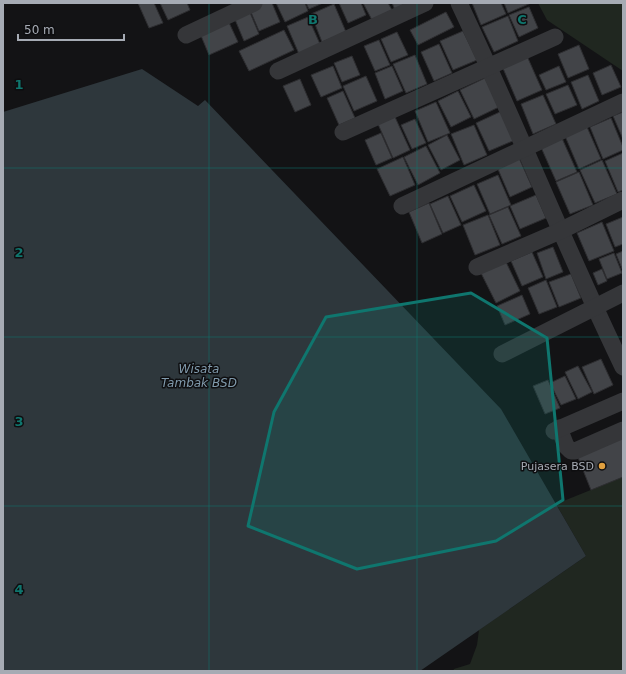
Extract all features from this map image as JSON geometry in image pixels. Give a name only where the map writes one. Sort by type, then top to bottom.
[{"type":"street","points":[[186,35],[254,3]]},
{"type":"street","points":[[278,71],[425,3]]},
{"type":"street","points":[[459,3],[489,66],[594,308],[623,368]]},
{"type":"street","points":[[343,132],[555,37]]},
{"type":"street","points":[[402,206],[623,102]]},
{"type":"street","points":[[477,267],[560,231],[623,200]]},
{"type":"street","points":[[502,354],[623,293]]},
{"type":"street","points":[[623,401],[556,429],[566,446],[571,451],[575,451],[623,430]]},
{"type":"highlighted area","points":[[471,293],[547,338],[563,500],[496,541],[357,569],[248,526],[274,412],[326,317]]},
{"type":"shaded area","points":[[538,3],[623,3],[623,71],[547,20]]},
{"type":"shaded area","points":[[623,477],[623,671],[453,671],[454,669],[470,664],[477,645],[479,630],[586,556],[556,504]]},
{"type":"water","name":"Wisata Tambak BSD","points":[[142,69],[198,106],[205,100],[501,409],[586,556],[420,671],[3,671],[3,112]]},
{"type":"building","points":[[138,3],[154,3],[163,23],[149,28]]},
{"type":"building","points":[[160,3],[187,3],[190,10],[168,20]]},
{"type":"building","points":[[246,3],[259,34],[244,41],[231,10]]},
{"type":"building","points":[[247,3],[272,3],[280,22],[259,31]]},
{"type":"building","points":[[276,3],[305,3],[308,11],[285,22]]},
{"type":"building","points":[[306,3],[323,3],[309,9]]},
{"type":"building","points":[[339,3],[361,3],[366,15],[348,23]]},
{"type":"building","points":[[363,3],[388,3],[392,10],[372,20]]},
{"type":"building","points":[[392,3],[411,3],[395,10]]},
{"type":"building","points":[[472,3],[501,3],[506,14],[481,25]]},
{"type":"building","points":[[504,3],[531,3],[508,13]]},
{"type":"building","points":[[334,4],[346,32],[322,42],[311,14]]},
{"type":"building","points":[[529,7],[538,28],[519,37],[509,15]]},
{"type":"building","points":[[446,12],[454,27],[418,45],[410,30]]},
{"type":"building","points":[[225,14],[238,42],[209,55],[197,26]]},
{"type":"building","points":[[508,16],[518,41],[494,52],[482,27]]},
{"type":"building","points":[[308,17],[320,44],[299,54],[287,26]]},
{"type":"building","points":[[284,30],[294,50],[249,71],[239,51]]},
{"type":"building","points":[[463,31],[477,60],[453,70],[440,41]]},
{"type":"building","points":[[397,32],[408,55],[391,62],[381,39]]},
{"type":"building","points":[[379,40],[390,65],[375,71],[364,46]]},
{"type":"building","points":[[439,44],[452,73],[434,81],[421,52]]},
{"type":"building","points":[[579,45],[589,69],[568,78],[558,54]]},
{"type":"building","points":[[415,55],[427,84],[406,93],[393,64]]},
{"type":"building","points":[[352,56],[360,75],[342,82],[334,63]]},
{"type":"building","points":[[527,56],[542,90],[517,101],[502,66]]},
{"type":"building","points":[[611,65],[621,87],[602,95],[593,73]]},
{"type":"building","points":[[333,66],[342,88],[321,97],[311,75]]},
{"type":"building","points":[[392,66],[403,91],[385,99],[375,73]]},
{"type":"building","points":[[559,66],[566,82],[546,90],[539,75]]},
{"type":"building","points":[[588,75],[599,101],[582,109],[571,82]]},
{"type":"building","points":[[366,76],[377,101],[354,111],[343,86]]},
{"type":"building","points":[[485,78],[499,107],[474,119],[460,90]]},
{"type":"building","points":[[300,79],[311,105],[295,112],[283,86]]},
{"type":"building","points":[[568,85],[577,105],[555,114],[546,94]]},
{"type":"building","points":[[343,91],[355,118],[339,125],[327,98]]},
{"type":"building","points":[[458,91],[471,117],[451,127],[438,101]]},
{"type":"building","points":[[543,95],[556,124],[533,134],[521,104]]},
{"type":"building","points":[[436,102],[450,133],[428,142],[415,111]]},
{"type":"building","points":[[502,111],[515,140],[489,151],[476,123]]},
{"type":"building","points":[[623,112],[623,139],[613,116]]},
{"type":"building","points":[[395,117],[410,150],[393,158],[378,124]]},
{"type":"building","points":[[611,118],[623,150],[603,159],[590,127]]},
{"type":"building","points":[[415,119],[426,143],[412,149],[401,125]]},
{"type":"building","points":[[474,125],[487,155],[464,165],[451,134]]},
{"type":"building","points":[[587,127],[601,159],[579,169],[565,136]]},
{"type":"building","points":[[381,133],[392,158],[376,165],[365,140]]},
{"type":"building","points":[[447,135],[460,160],[441,170],[428,145]]},
{"type":"building","points":[[561,136],[577,172],[556,181],[540,145]]},
{"type":"building","points":[[426,146],[440,173],[418,185],[404,157]]},
{"type":"building","points":[[623,153],[623,190],[618,192],[605,161]]},
{"type":"building","points":[[403,157],[415,185],[390,196],[377,169]]},
{"type":"building","points":[[519,158],[532,187],[510,197],[497,167]]},
{"type":"building","points":[[602,160],[617,194],[595,203],[580,170]]},
{"type":"building","points":[[579,172],[593,205],[570,214],[556,182]]},
{"type":"building","points":[[498,175],[511,205],[490,214],[477,184]]},
{"type":"building","points":[[474,185],[486,211],[462,222],[450,196]]},
{"type":"building","points":[[536,195],[546,218],[520,229],[510,206]]},
{"type":"building","points":[[448,196],[461,225],[443,233],[430,204]]},
{"type":"building","points":[[429,203],[442,234],[422,243],[409,212]]},
{"type":"building","points":[[508,207],[521,236],[502,244],[489,215]]},
{"type":"building","points":[[488,215],[500,245],[475,255],[463,225]]},
{"type":"building","points":[[623,217],[623,244],[615,247],[606,224]]},
{"type":"building","points":[[602,222],[614,251],[589,261],[577,233]]},
{"type":"building","points":[[553,247],[563,272],[546,279],[537,253]]},
{"type":"building","points":[[623,251],[623,271],[616,254]]},
{"type":"building","points":[[532,252],[543,277],[522,286],[511,261]]},
{"type":"building","points":[[614,253],[622,273],[607,279],[599,259]]},
{"type":"building","points":[[506,262],[520,291],[496,303],[481,273]]},
{"type":"building","points":[[602,269],[607,281],[598,285],[593,273]]},
{"type":"building","points":[[571,274],[581,298],[559,307],[549,282]]},
{"type":"building","points":[[546,280],[557,307],[539,314],[528,288]]},
{"type":"building","points":[[522,295],[530,314],[505,325],[497,306]]},
{"type":"building","points":[[601,359],[613,385],[594,394],[582,367]]},
{"type":"building","points":[[578,366],[592,392],[578,399],[565,372]]},
{"type":"building","points":[[565,376],[576,399],[561,405],[550,383]]},
{"type":"building","points":[[548,380],[560,408],[545,414],[533,386]]},
{"type":"building","name":"Pujasera BSD","points":[[623,436],[623,477],[591,490],[577,455]]},
{"type":"place","name":"Pujasera BSD","points":[[602,466]]}]
